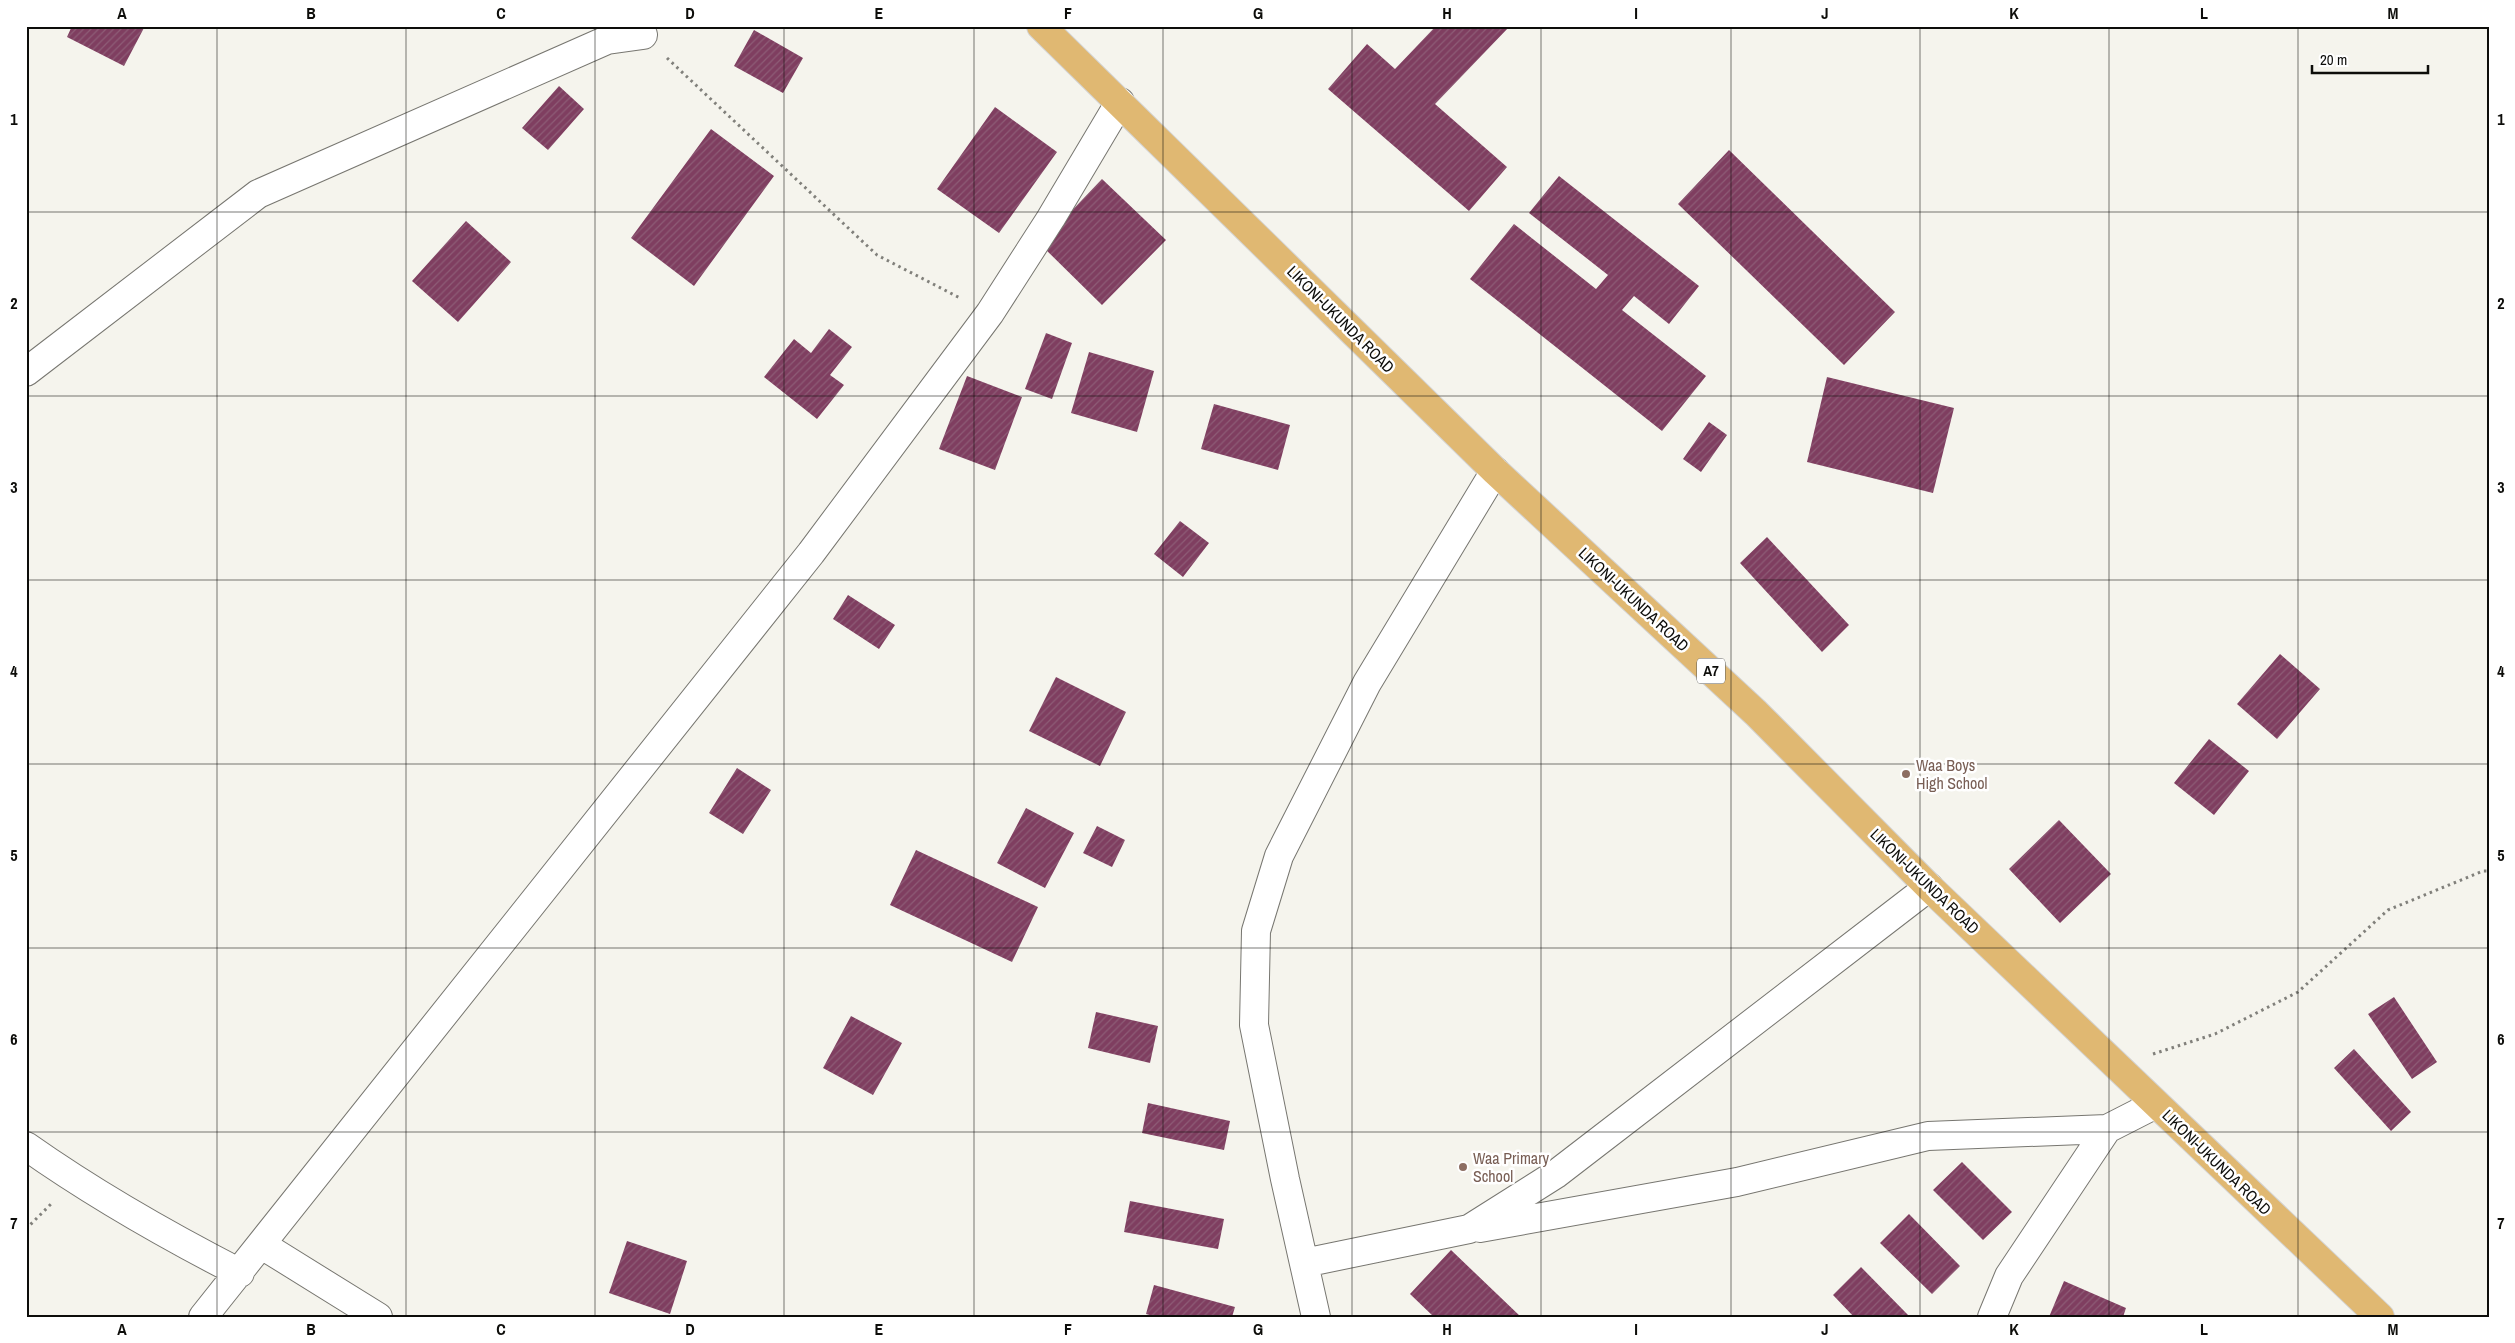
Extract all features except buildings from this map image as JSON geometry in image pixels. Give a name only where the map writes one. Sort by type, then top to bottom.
[{"type":"highway","name":"LIKONI-UKUNDA ROAD","points":[[1041,26],[1495,470],[1756,713],[1929,887],[2380,1317]]},
{"type":"street","points":[[26,372],[258,194],[607,40],[643,35]]},
{"type":"street","points":[[204,1317],[811,552],[990,313],[1051,218],[1120,102]]},
{"type":"street","points":[[1316,1317],[1254,1025],[1256,930],[1279,856],[1367,683],[1495,470]]},
{"type":"street","points":[[1469,1229],[1556,1174],[1929,887]]},
{"type":"street","points":[[1304,1263],[1469,1229],[1737,1182],[1928,1136],[2107,1129],[2156,1104]]},
{"type":"street","points":[[1992,1317],[2009,1276],[2107,1129]]},
{"type":"street","points":[[26,1146],[90,1190],[176,1240],[240,1273]]},
{"type":"street","points":[[262,1245],[378,1317]]},
{"type":"path","points":[[643,35],[877,255],[990,313]]},
{"type":"path","points":[[2117,1065],[2215,1034],[2298,992],[2388,910],[2483,871],[2489,872]]},
{"type":"place","name":"Waa Boys High School","points":[[1906,774]]},
{"type":"place","name":"Waa Primary School","points":[[1463,1167]]}]
